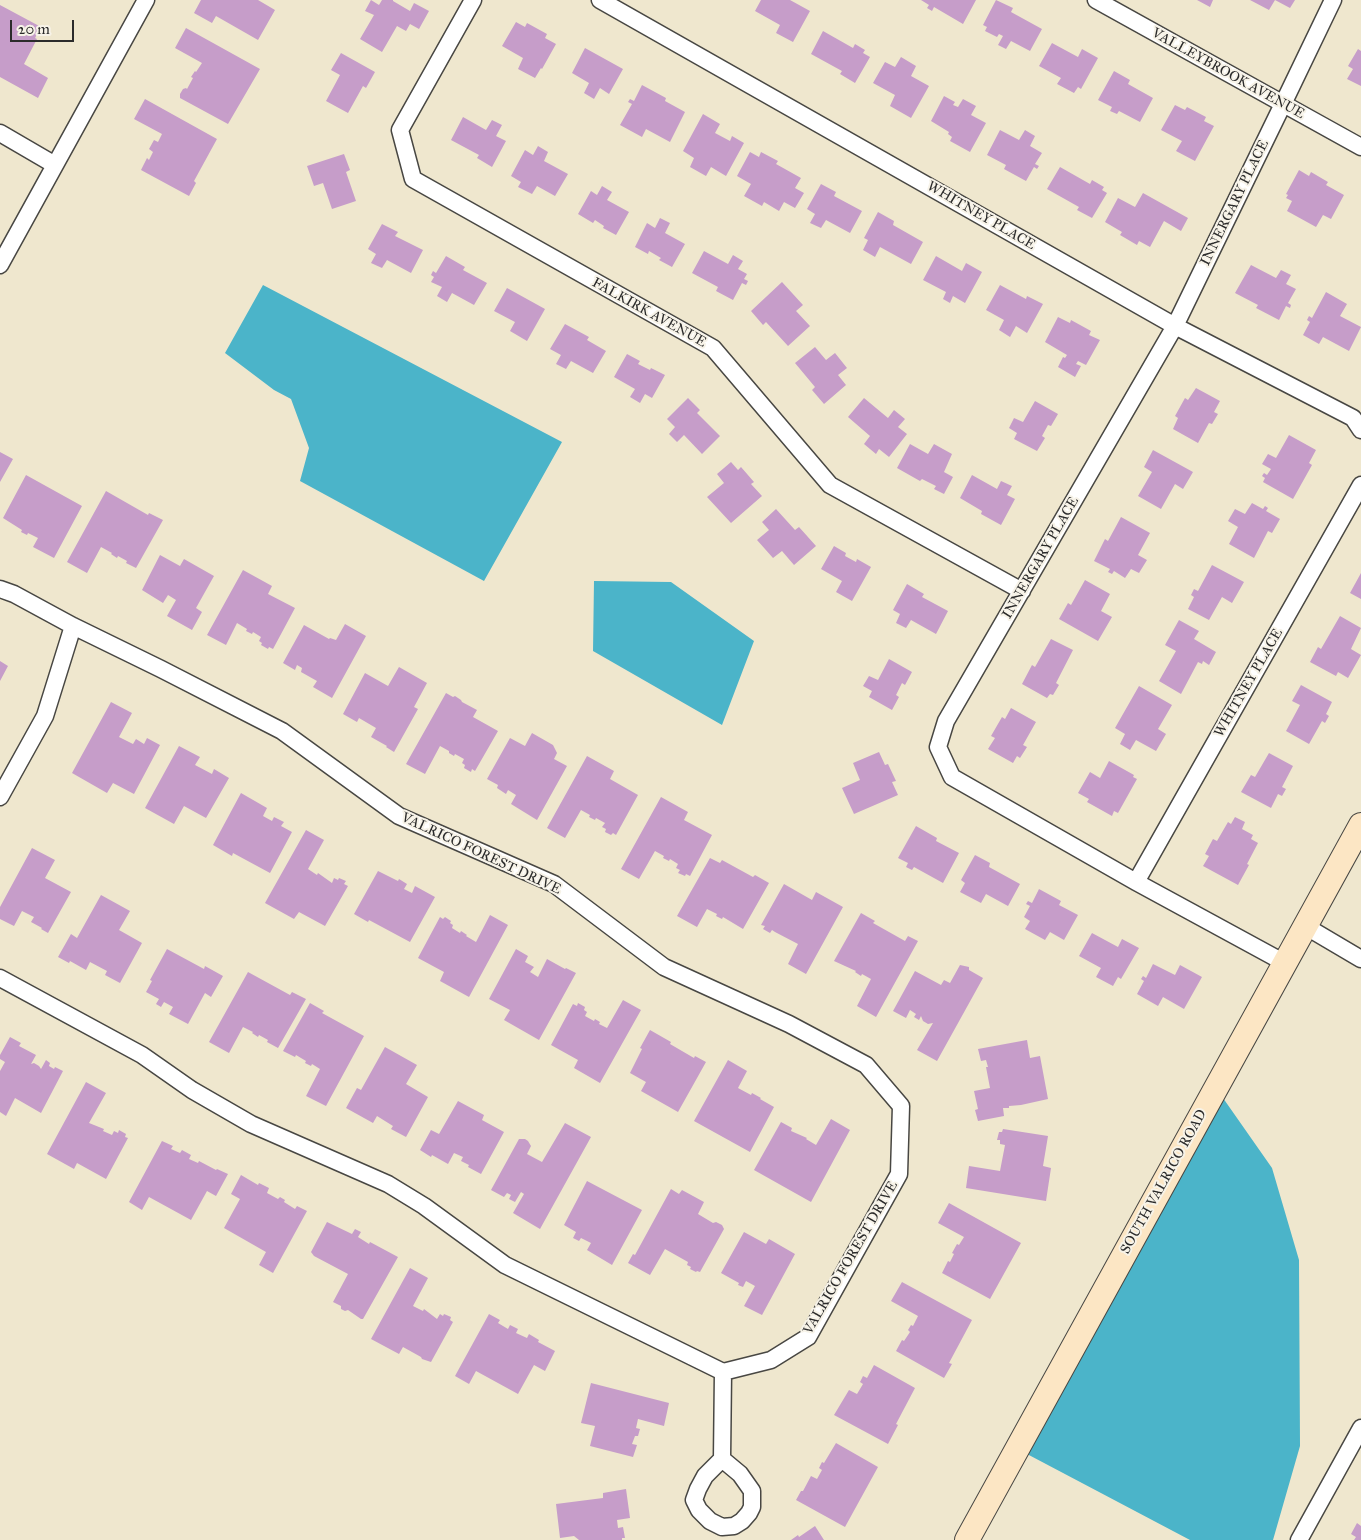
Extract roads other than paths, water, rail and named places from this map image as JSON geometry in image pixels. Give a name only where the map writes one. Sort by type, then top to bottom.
[{"type":"street","points":[[0,265],[146,0]]},
{"type":"street","name":"FALKIRK AVENUE","points":[[473,0],[400,130],[413,179],[713,348],[830,485],[1022,591]]},
{"type":"street","name":"WHITNEY PLACE","points":[[600,0],[1175,326],[1353,418],[1361,430]]},
{"type":"street","name":"VALLEYBROOK AVENUE","points":[[1096,0],[1361,147]]},
{"type":"street","name":"INNERGARY PLACE","points":[[1285,963],[1136,882],[952,777],[938,747],[946,721],[1175,326],[1333,0]]},
{"type":"street","points":[[0,133],[55,165]]},
{"type":"street","name":"WHITNEY PLACE","points":[[1136,882],[1361,485]]},
{"type":"street","name":"VALRICO FOREST DRIVE","points":[[0,589],[14,594],[73,626],[282,731],[399,816],[554,884],[664,967],[789,1024],[866,1065],[901,1106],[899,1174],[808,1337],[771,1360],[723,1372]]},
{"type":"street","points":[[0,797],[45,716],[73,626]]},
{"type":"street","name":"SOUTH VALRICO ROAD","points":[[967,1540],[1361,825]]},
{"type":"street","points":[[1304,926],[1361,959]]},
{"type":"street","points":[[0,978],[142,1055],[192,1090],[252,1124],[388,1184],[424,1206],[505,1265],[723,1372],[722,1459]]},
{"type":"street","points":[[1299,1540],[1361,1428]]},
{"type":"water","points":[[263,285],[562,442],[484,581],[300,481],[309,448],[291,399],[274,390],[225,353]]},
{"type":"water","points":[[594,581],[671,582],[754,641],[722,725],[593,651]]},
{"type":"water","points":[[1223,1098],[1272,1168],[1299,1260],[1300,1446],[1273,1540],[1190,1540],[1027,1454]]}]
